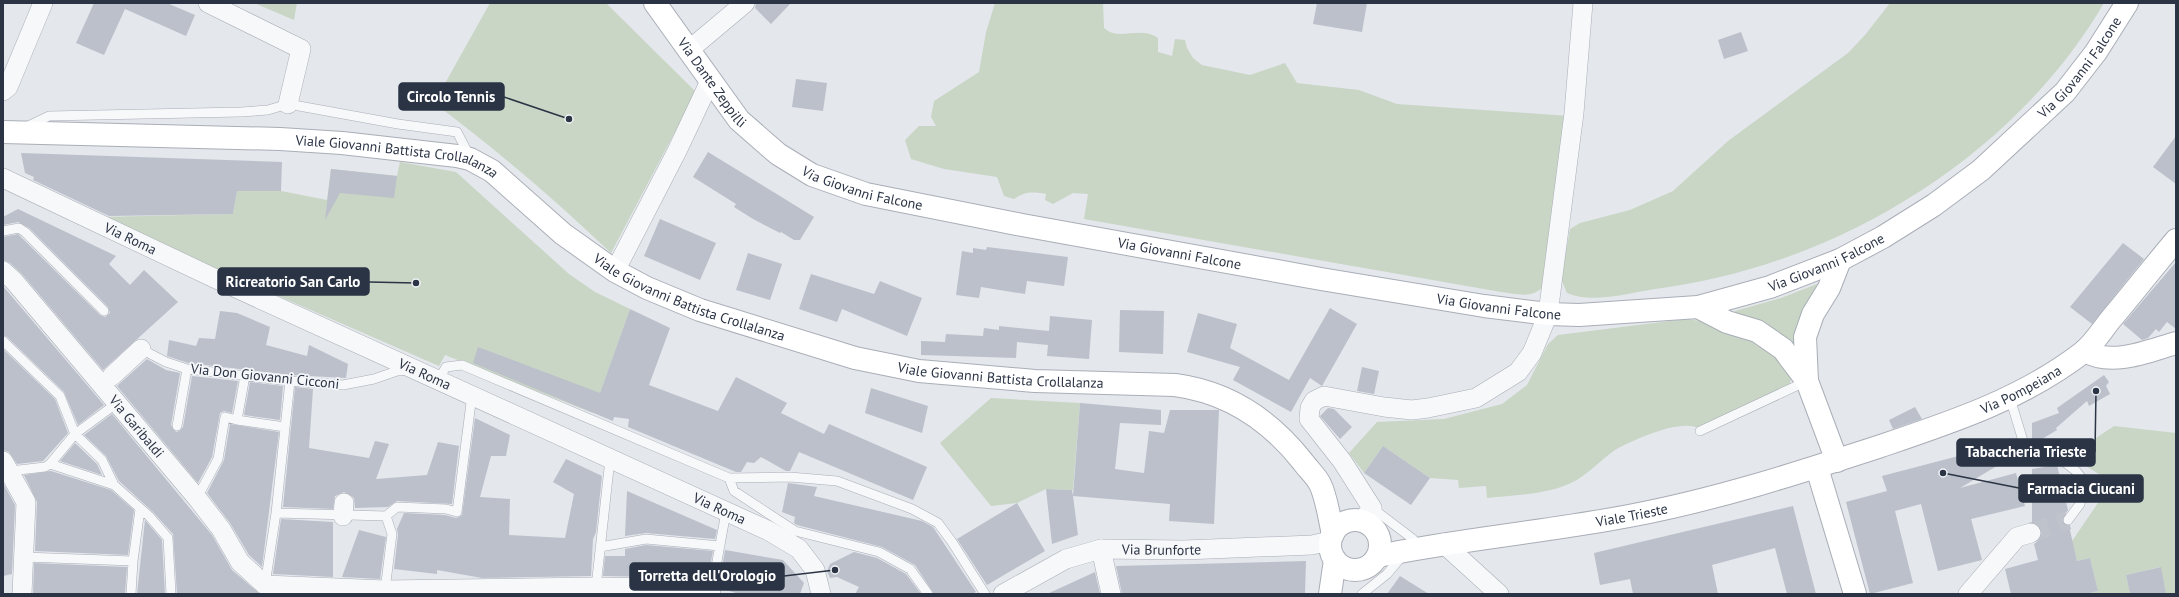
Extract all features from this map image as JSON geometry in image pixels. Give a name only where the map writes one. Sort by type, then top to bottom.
[{"type":"main road","name":"Via Dante Zeppilli","points":[[655,3],[739,120],[778,154]]},
{"type":"main road","name":"Via Giovanni Falcone","points":[[778,154],[812,175],[866,194],[1022,225],[1321,279],[1484,306],[1548,314],[1579,315],[1698,307],[1770,287],[1840,260],[1890,233],[1934,204],[1981,170],[2065,92],[2096,52],[2127,3]]},
{"type":"main road","name":"Viale Giovanni Battista Crollalanza","points":[[10,132],[280,139],[416,150],[470,159],[492,171],[563,234],[615,271],[647,288],[700,310],[855,358],[912,370],[1035,381],[1175,385],[1196,388],[1214,393],[1235,402],[1276,432],[1295,451],[1320,483],[1333,545]]},
{"type":"main road","name":"Via Pompeiana","points":[[1817,468],[1939,426],[2010,398],[2046,378],[2085,352],[2176,240]]},
{"type":"main road","points":[[1806,382],[1805,337],[1813,314],[1829,288],[1840,260]]},
{"type":"main road","points":[[1698,307],[1727,322],[1757,331],[1784,349],[1806,382],[1837,461]]},
{"type":"main road","points":[[2085,352],[2098,357],[2125,357],[2176,343]]},
{"type":"main road","points":[[1817,468],[1855,594]]},
{"type":"main road","name":"Viale Trieste","points":[[1378,556],[1411,544],[1480,540],[1630,516],[1755,486],[1817,468]]},
{"type":"main road","points":[[1320,483],[1366,520],[1380,543],[1378,556],[1374,563],[1359,570],[1341,594]]},
{"type":"main road","points":[[1330,594],[1333,545],[1342,524],[1366,520]]},
{"type":"main road","name":"Viale Trieste","points":[[1366,520],[1411,544]]},
{"type":"main road","points":[[1333,545],[1346,569],[1359,570]]},
{"type":"street","points":[[6,89],[43,3]]},
{"type":"street","points":[[208,3],[301,49],[288,104]]},
{"type":"street","points":[[689,50],[745,3]]},
{"type":"street","points":[[1366,520],[1342,461],[1309,419],[1310,408],[1314,401],[1324,396],[1384,407],[1412,410],[1476,398],[1518,372],[1532,353],[1548,314],[1574,113],[1583,3]]},
{"type":"street","points":[[615,271],[677,151],[710,81]]},
{"type":"street","name":"Via Roma","points":[[4,180],[214,278],[415,370],[439,379],[769,531],[799,549],[815,570],[820,594]]},
{"type":"street","name":"Via Garibaldi","points":[[3,271],[14,281],[198,498],[222,529],[240,562],[265,585]]},
{"type":"street","points":[[112,376],[141,349]]},
{"type":"street","points":[[6,466],[26,502],[22,594]]},
{"type":"street","points":[[1968,594],[2017,537],[2031,532]]},
{"type":"street","points":[[1443,543],[1499,594]]},
{"type":"street","name":"Via Brunforte","points":[[1003,594],[1066,558],[1100,549],[1184,550],[1333,545]]},
{"type":"street","points":[[1100,549],[1111,594]]},
{"type":"street","points":[[265,585],[385,590],[600,590],[663,588],[711,594]]},
{"type":"lane","points":[[10,132],[49,116],[241,112],[268,110],[288,104],[398,124],[457,132],[470,159]]},
{"type":"lane","points":[[3,231],[19,228],[26,232],[104,311]]},
{"type":"lane","points":[[3,341],[60,396],[75,434],[102,460],[114,485],[149,516],[168,538],[171,594]]},
{"type":"lane","name":"Via Don Giovanni Cicconi","points":[[141,349],[166,362],[187,369],[290,382],[343,385],[374,379],[397,371],[415,370]]},
{"type":"lane","points":[[439,379],[446,367],[462,365],[729,478],[790,477],[837,481],[912,509],[938,523],[985,594]]},
{"type":"lane","points":[[177,426],[187,369]]},
{"type":"lane","points":[[237,420],[245,376]]},
{"type":"lane","points":[[265,585],[276,513],[290,382]]},
{"type":"lane","points":[[1700,431],[1806,382]]},
{"type":"lane","points":[[276,513],[344,509],[386,516],[397,507],[446,509],[457,512],[472,395]]},
{"type":"lane","points":[[2010,398],[2027,454],[2036,460],[2048,462],[2059,458],[2076,471],[2084,482],[2080,504],[2068,520]]},
{"type":"lane","points":[[6,466],[45,467],[50,464],[75,434],[117,403]]},
{"type":"lane","points":[[198,498],[218,459],[225,417],[285,427]]},
{"type":"lane","points":[[600,590],[600,547],[610,458]]},
{"type":"lane","points":[[50,464],[114,485]]},
{"type":"lane","points":[[729,478],[734,491],[795,531],[879,552],[910,569],[928,594]]},
{"type":"lane","points":[[131,594],[133,561],[140,509]]},
{"type":"lane","points":[[711,594],[726,512]]},
{"type":"lane","points":[[385,590],[392,534],[386,516]]},
{"type":"lane","points":[[600,547],[646,539],[720,546]]},
{"type":"lane","points":[[1362,594],[1387,574],[1411,544]]},
{"type":"lane","points":[[24,557],[133,561]]},
{"type":"green space","points":[[254,3],[297,3],[294,20]]},
{"type":"green space","points":[[490,3],[606,3],[696,92],[611,253],[525,175],[434,103]]},
{"type":"green space","points":[[995,3],[1103,3],[1104,28],[1117,34],[1151,34],[1158,38],[1158,52],[1172,56],[1175,39],[1185,40],[1187,48],[1193,58],[1202,65],[1250,75],[1285,63],[1297,83],[1359,90],[1397,104],[1569,116],[1544,286],[1535,293],[1524,295],[1501,292],[1084,219],[1088,194],[1073,193],[1053,204],[1045,200],[1046,194],[1041,193],[1026,193],[1014,199],[1004,196],[997,177],[944,169],[911,159],[905,140],[919,126],[936,126],[931,117],[934,101],[979,72],[986,32]]},
{"type":"green space","points":[[1890,3],[2104,3],[2066,59],[2020,110],[1969,156],[1912,196],[1851,230],[1787,257],[1722,277],[1611,297],[1588,298],[1567,293],[1561,279],[1570,229],[1580,223],[1630,210],[1673,191],[1728,141],[1848,53],[1865,35]]},
{"type":"green space","points":[[400,162],[456,172],[569,274],[595,292],[630,309],[593,413],[445,355],[439,366],[98,217],[233,214],[237,191],[281,191],[327,200],[331,169],[397,176]]},
{"type":"green space","points":[[1820,284],[1797,349],[1734,313],[1735,311],[1781,298]]},
{"type":"green space","points":[[1686,319],[1714,323],[1760,338],[1792,370],[1790,385],[1698,428],[1680,426],[1668,428],[1644,436],[1615,450],[1577,480],[1561,487],[1540,492],[1487,498],[1486,486],[1459,488],[1458,480],[1430,478],[1383,446],[1364,473],[1349,453],[1377,422],[1444,419],[1502,404],[1527,385],[1548,344],[1558,335]]},
{"type":"green space","points":[[991,398],[1080,403],[1073,490],[1046,489],[1017,503],[991,506],[940,443]]},
{"type":"green space","points":[[2114,426],[2176,433],[2176,594],[2166,594],[2160,567],[2126,575],[2130,594],[2086,594],[2098,591],[2090,558],[2077,561],[2072,541],[2100,500],[2099,482],[2109,480],[2069,456]]},
{"type":"building","points":[[94,3],[167,3],[195,15],[186,36],[125,9],[104,55],[76,43]]},
{"type":"building","points":[[756,3],[791,3],[771,24],[755,8]]},
{"type":"building","points":[[1317,3],[1367,3],[1362,32],[1313,24]]},
{"type":"building","points":[[1741,32],[1748,51],[1724,59],[1718,40]]},
{"type":"building","points":[[796,79],[827,83],[823,111],[792,107]]},
{"type":"building","points":[[2176,136],[2176,184],[2153,167]]},
{"type":"building","points":[[708,152],[814,217],[800,240],[794,240],[753,219],[734,207],[736,204],[693,177]]},
{"type":"building","points":[[21,153],[282,162],[281,191],[237,191],[233,214],[109,216],[33,180],[34,177],[25,173]]},
{"type":"building","points":[[331,169],[397,176],[394,198],[340,193],[325,220]]},
{"type":"building","points":[[18,209],[116,256],[109,264],[130,285],[144,270],[178,302],[103,370],[22,274],[10,263],[3,260],[3,237],[18,234],[100,315],[105,317],[110,313],[108,307],[29,228],[18,222],[3,225],[3,217]]},
{"type":"building","points":[[660,219],[716,243],[700,280],[644,256]]},
{"type":"building","points":[[2123,243],[2144,259],[2092,324],[2070,307]]},
{"type":"building","points":[[987,247],[1068,257],[1064,286],[1027,281],[1025,294],[981,287],[979,298],[956,295],[962,251],[973,253],[973,248],[986,250]]},
{"type":"building","points":[[748,253],[782,264],[770,300],[736,290]]},
{"type":"building","points":[[2176,262],[2176,329],[2167,322],[2159,332],[2156,329],[2148,338],[2142,340],[2123,324]]},
{"type":"building","points":[[811,274],[874,294],[880,281],[922,298],[907,336],[842,309],[837,322],[799,309]]},
{"type":"building","points":[[3,286],[104,405],[78,425],[64,392],[7,337],[3,335]]},
{"type":"building","points":[[1330,308],[1357,324],[1322,386],[1310,378],[1291,412],[1233,380],[1240,367],[1187,352],[1198,313],[1237,324],[1230,348],[1289,380]]},
{"type":"building","points":[[630,309],[670,328],[649,385],[718,411],[736,377],[787,403],[781,413],[824,434],[829,424],[927,467],[913,500],[799,452],[790,471],[786,471],[761,457],[754,463],[747,462],[741,472],[736,472],[628,427],[629,419],[614,417],[613,421],[473,363],[478,347],[600,393]]},
{"type":"building","points":[[1120,310],[1164,311],[1163,354],[1119,352]]},
{"type":"building","points":[[220,311],[237,313],[270,327],[266,345],[307,356],[309,345],[348,364],[346,378],[291,375],[188,363],[167,356],[169,340],[196,346],[199,338],[215,339]]},
{"type":"building","points":[[1050,316],[1092,320],[1089,359],[1047,356],[1048,345],[1017,342],[1016,358],[921,355],[921,341],[945,342],[946,334],[983,336],[984,328],[999,330],[999,326],[1049,331]]},
{"type":"building","points":[[3,349],[55,399],[68,433],[43,461],[17,464],[9,452],[3,450]]},
{"type":"building","points":[[147,359],[166,370],[180,373],[171,425],[176,432],[183,427],[192,376],[238,381],[232,413],[224,411],[220,413],[212,457],[198,483],[117,386]]},
{"type":"building","points":[[1362,367],[1379,371],[1374,394],[1357,391]]},
{"type":"building","points":[[2104,375],[2109,382],[2106,386],[2110,394],[2089,406],[2087,401],[2056,428],[2057,430],[2032,445],[2032,423],[2059,413],[2057,408]]},
{"type":"building","points":[[250,382],[283,386],[280,420],[244,415]]},
{"type":"building","points":[[295,387],[313,389],[309,448],[369,458],[375,441],[389,444],[376,479],[427,475],[438,442],[459,446],[452,504],[397,501],[388,507],[355,508],[354,498],[344,492],[335,496],[333,509],[283,507]]},
{"type":"building","points":[[871,388],[928,406],[922,433],[865,413]]},
{"type":"building","points":[[1080,403],[1161,410],[1161,425],[1120,423],[1115,469],[1144,473],[1149,431],[1164,433],[1170,410],[1219,410],[1214,524],[1169,521],[1170,504],[1073,496]]},
{"type":"building","points":[[1915,407],[1922,419],[1893,429],[1889,420]]},
{"type":"building","points":[[1328,408],[1334,409],[1352,427],[1340,439],[1320,416]]},
{"type":"building","points":[[112,414],[212,535],[232,570],[260,594],[177,594],[173,534],[153,512],[119,481],[106,456],[84,435]]},
{"type":"building","points":[[475,418],[510,435],[506,456],[491,456],[480,497],[510,499],[509,535],[565,538],[574,494],[553,482],[566,459],[602,476],[596,532],[593,539],[591,576],[482,578],[437,570],[437,574],[394,569],[398,535],[397,529],[404,513],[445,515],[456,518],[462,515]]},
{"type":"building","points":[[230,424],[279,432],[262,567],[249,555],[230,523],[207,493],[224,460]]},
{"type":"building","points":[[75,443],[97,464],[102,475],[60,461]]},
{"type":"building","points":[[2008,443],[2012,457],[1960,488],[2016,473],[2025,506],[1971,519],[1982,560],[1938,571],[1921,504],[1895,511],[1913,583],[1870,594],[1846,502],[1887,491],[1882,476]]},
{"type":"building","points":[[1383,446],[1430,478],[1411,505],[1364,473]]},
{"type":"building","points":[[2057,465],[2068,510],[2063,517],[2062,522],[2069,526],[2077,561],[2090,558],[2098,591],[2086,594],[2011,594],[2005,569],[2038,560],[2034,544],[2039,540],[2042,530],[2038,525],[2029,522],[2032,522],[2032,469]]},
{"type":"building","points":[[51,471],[111,490],[134,510],[128,555],[35,551],[37,502],[24,475]]},
{"type":"building","points":[[3,483],[15,505],[12,574],[3,576]]},
{"type":"building","points":[[788,483],[817,487],[814,496],[922,521],[933,527],[976,592],[972,594],[934,594],[915,565],[882,547],[797,525],[794,523],[795,517],[782,512]]},
{"type":"building","points":[[1046,489],[1072,490],[1078,535],[1052,544]]},
{"type":"building","points":[[627,491],[717,530],[715,539],[646,533],[625,536]]},
{"type":"building","points":[[1017,503],[1045,551],[987,585],[957,539]]},
{"type":"building","points":[[1793,506],[1816,594],[1787,594],[1775,548],[1712,565],[1718,594],[1633,594],[1630,579],[1600,585],[1594,553]]},
{"type":"building","points":[[281,519],[333,522],[333,577],[273,574]]},
{"type":"building","points":[[145,520],[162,540],[165,594],[137,594]]},
{"type":"building","points":[[359,530],[386,537],[380,579],[342,577]]},
{"type":"building","points":[[646,545],[713,551],[707,582],[663,577],[603,576],[605,556],[625,556],[625,549]]},
{"type":"building","points":[[725,550],[783,560],[804,583],[800,594],[739,594],[720,588],[719,586]]},
{"type":"building","points":[[854,552],[877,558],[906,574],[921,594],[855,594],[859,587],[837,577],[830,578],[827,571],[830,564]]},
{"type":"building","points":[[1306,561],[1305,594],[1122,594],[1116,566]]},
{"type":"building","points":[[34,563],[127,567],[125,594],[33,594]]},
{"type":"building","points":[[2161,567],[2166,594],[2130,594],[2126,575]]},
{"type":"building","points":[[1095,572],[1100,594],[1047,594]]},
{"type":"building","points":[[1400,576],[1429,594],[1387,594]]},
{"type":"tunnel","points":[[2031,533],[2068,520]]},
{"type":"place","name":"Circolo Tennis","points":[[569,119]]},
{"type":"place","name":"Ricreatorio San Carlo","points":[[416,283]]},
{"type":"place","name":"Tabaccheria Trieste","points":[[2096,391]]},
{"type":"place","name":"Farmacia Ciucani","points":[[1943,473]]},
{"type":"place","name":"Torretta dell'Orologio","points":[[835,570]]}]
